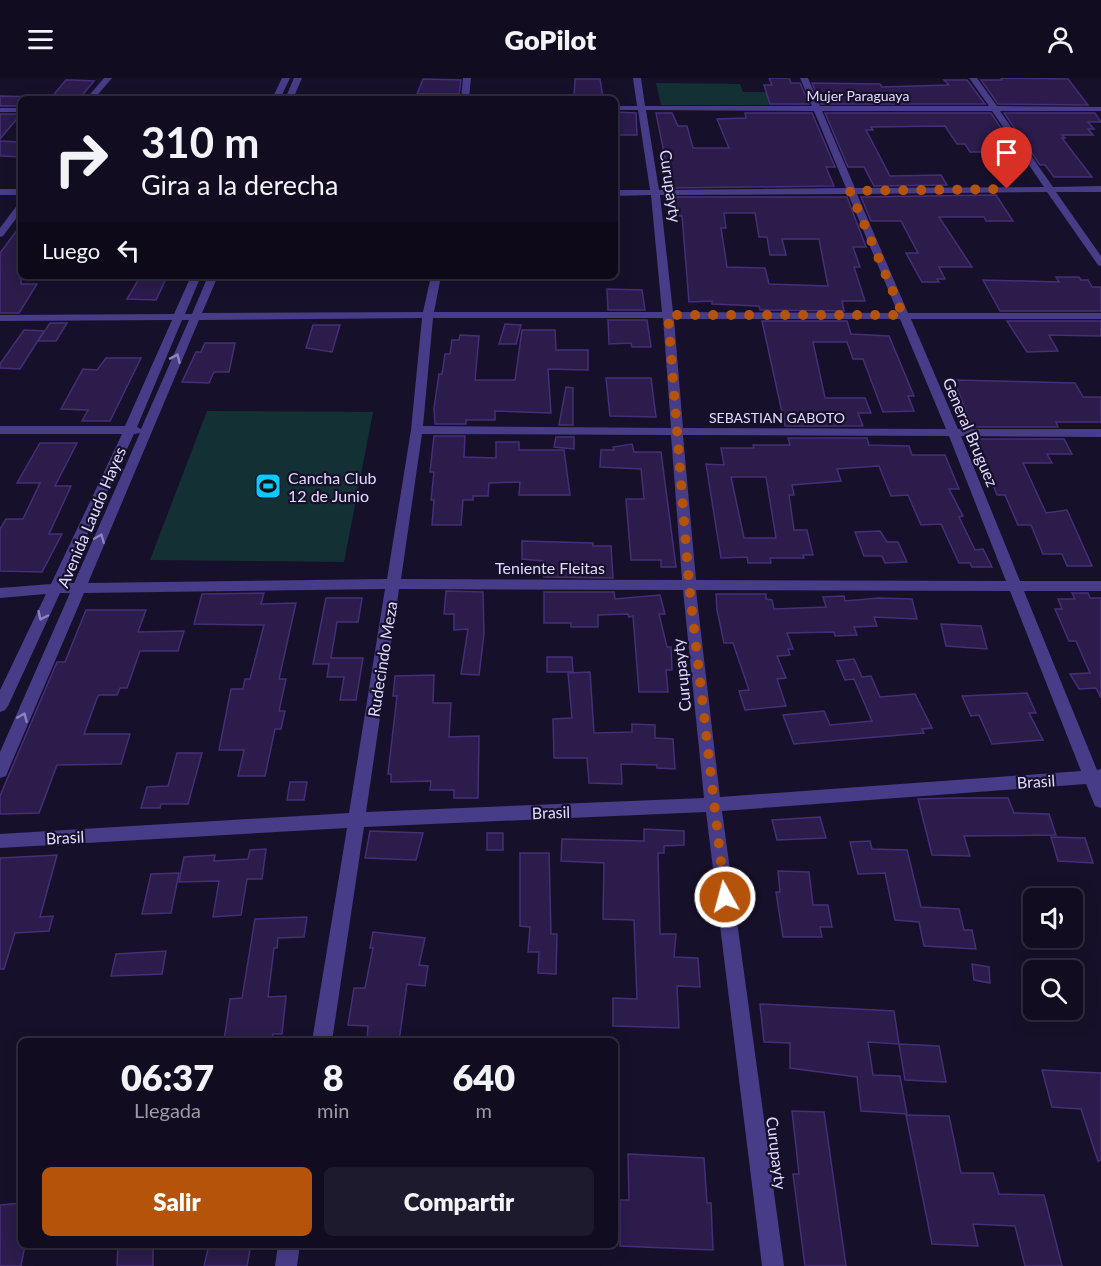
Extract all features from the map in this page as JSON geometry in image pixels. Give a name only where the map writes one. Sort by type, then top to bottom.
[{"type":"street","points":[[93,96],[108,78]]},
{"type":"street","points":[[277,96],[286,78]]},
{"type":"street","points":[[290,96],[298,78]]},
{"type":"street","points":[[465,96],[466,78]]},
{"type":"street","name":"Curupayty","points":[[637,78],[655,193],[668,315],[689,585],[713,805],[773,1266]]},
{"type":"street","name":"General Bruguez","points":[[804,78],[1096,776],[1101,801]]},
{"type":"street","points":[[973,78],[1052,189],[1101,263]]},
{"type":"street","name":"Mujer Paraguaya","points":[[618,108],[1101,108]]},
{"type":"street","points":[[0,110],[18,110]]},
{"type":"street","points":[[618,193],[1101,189]]},
{"type":"street","points":[[0,192],[18,192]]},
{"type":"street","points":[[0,234],[18,210]]},
{"type":"street","name":"Avenida Laudo Hayes","points":[[0,706],[129,431],[195,279]]},
{"type":"street","name":"Avenida Laudo Hayes","points":[[0,771],[145,429],[212,279]]},
{"type":"street","name":"Rudecindo Meza","points":[[322,1038],[417,430],[429,315],[435,279]]},
{"type":"street","points":[[0,318],[176,319],[429,315],[1101,316]]},
{"type":"street","points":[[0,430],[129,431],[145,429]]},
{"type":"street","name":"SEBASTIAN GABOTO","points":[[417,430],[1101,433]]},
{"type":"street","name":"Teniente Fleitas","points":[[0,592],[55,588],[393,584],[1101,586]]},
{"type":"street","name":"Brasil","points":[[0,841],[357,820],[713,805],[1096,776]]},
{"type":"street","points":[[286,1266],[289,1248]]},
{"type":"green space","points":[[656,83],[740,84],[743,92],[801,92],[806,105],[661,105]]},
{"type":"green space","name":"Cancha Club 12 de Junio","points":[[207,411],[373,412],[344,562],[150,560]]},
{"type":"building","points":[[769,78],[789,78],[791,83],[800,83],[809,104],[770,104],[764,85],[772,85]]},
{"type":"building","points":[[1001,78],[1068,79],[1088,105],[998,104],[981,80],[1002,80]]},
{"type":"building","points":[[423,79],[461,80],[459,94],[417,94]]},
{"type":"building","points":[[575,79],[600,79],[603,96],[574,96]]},
{"type":"building","points":[[66,80],[94,81],[82,96],[53,96]]},
{"type":"building","points":[[944,80],[967,80],[985,104],[821,104],[812,83],[880,84],[882,87],[949,85]]},
{"type":"building","points":[[0,96],[18,96],[18,106],[0,106]]},
{"type":"building","points":[[618,112],[636,113],[637,135],[618,135]]},
{"type":"building","points":[[656,113],[672,113],[678,126],[687,126],[693,148],[729,148],[717,119],[746,118],[745,113],[812,113],[835,167],[826,167],[834,186],[671,188]]},
{"type":"building","points":[[825,113],[991,113],[1017,152],[970,152],[965,144],[957,144],[945,126],[871,127],[873,130],[866,130],[890,176],[941,175],[947,185],[874,186],[864,167],[848,167]]},
{"type":"building","points":[[1004,113],[1095,113],[1101,122],[1088,122],[1094,129],[1088,129],[1093,135],[1062,135],[1092,177],[1054,177],[1045,165],[1040,165]]},
{"type":"building","points":[[0,114],[18,114],[18,118],[0,139]]},
{"type":"building","points":[[0,141],[18,142],[18,157],[0,156]]},
{"type":"building","points":[[996,195],[1013,221],[986,221],[984,217],[939,217],[972,267],[939,267],[945,279],[937,279],[939,282],[922,282],[906,253],[918,253],[901,221],[871,221],[861,197]]},
{"type":"building","points":[[673,197],[847,197],[866,247],[853,247],[860,267],[854,267],[865,301],[842,301],[844,311],[760,310],[759,306],[712,304],[712,301],[689,302],[682,216],[677,216]],"holes":[[[724,213],[755,213],[759,237],[767,237],[770,255],[786,255],[782,239],[819,239],[828,286],[769,284],[765,268],[727,267],[721,228],[726,228]]]},
{"type":"building","points":[[18,229],[18,279],[21,279],[21,284],[37,284],[19,313],[0,313],[0,253]]},
{"type":"building","points":[[1056,277],[1079,277],[1081,280],[1088,280],[1092,287],[1101,287],[1101,311],[1000,311],[983,280],[1059,282]]},
{"type":"building","points":[[139,279],[166,279],[156,300],[127,299]]},
{"type":"building","points":[[607,289],[642,290],[645,310],[608,310]]},
{"type":"building","points":[[608,320],[647,320],[651,347],[632,347],[631,343],[609,344]]},
{"type":"building","points":[[762,321],[847,321],[851,334],[889,336],[914,396],[908,396],[914,411],[883,412],[863,359],[853,359],[847,342],[813,342],[825,398],[865,398],[871,413],[858,413],[863,426],[785,426]]},
{"type":"building","points":[[1007,321],[1101,321],[1101,336],[1049,335],[1058,351],[1027,352]]},
{"type":"building","points":[[50,323],[67,323],[56,341],[38,341]]},
{"type":"building","points":[[505,324],[521,325],[516,344],[499,344]]},
{"type":"building","points":[[313,325],[340,325],[332,352],[306,348]]},
{"type":"building","points":[[24,330],[44,331],[20,369],[0,368],[0,364]]},
{"type":"building","points":[[522,330],[555,330],[556,350],[588,350],[588,370],[548,369],[551,413],[495,411],[495,420],[466,420],[466,424],[435,424],[434,408],[439,374],[442,374],[445,354],[450,354],[452,340],[459,340],[460,335],[479,336],[475,380],[515,380]]},
{"type":"building","points":[[205,343],[235,343],[229,372],[214,372],[209,383],[182,382],[196,352],[201,352]]},
{"type":"building","points":[[106,358],[141,358],[110,421],[82,421],[88,410],[61,409],[83,369],[97,370]]},
{"type":"building","points":[[606,378],[651,378],[656,417],[610,416]]},
{"type":"building","points":[[954,380],[1075,383],[1083,397],[1101,397],[1101,422],[1056,422],[1058,427],[972,427]]},
{"type":"building","points":[[566,387],[573,388],[573,425],[559,425]]},
{"type":"building","points":[[434,436],[465,436],[464,457],[496,458],[496,442],[519,442],[519,450],[564,450],[570,495],[519,495],[520,482],[489,483],[488,496],[473,496],[473,500],[463,500],[461,525],[432,525],[434,500],[431,500],[434,472],[430,472]]},
{"type":"building","points":[[556,437],[574,437],[574,449],[554,447]]},
{"type":"building","points":[[788,438],[867,438],[869,445],[909,446],[912,455],[945,455],[959,489],[949,489],[963,516],[959,517],[975,550],[983,549],[992,567],[972,567],[970,563],[959,563],[941,524],[921,525],[908,495],[891,496],[879,466],[837,469],[841,481],[792,485],[794,495],[789,495],[794,530],[807,530],[813,555],[803,555],[804,558],[770,558],[771,563],[748,563],[747,557],[721,558],[706,464],[724,465],[721,448],[790,445]],"holes":[[[731,477],[766,477],[776,538],[744,538]]]},
{"type":"building","points":[[975,439],[1064,439],[1072,454],[1047,454],[1052,463],[1023,463],[1046,513],[1067,510],[1092,566],[1067,566],[1062,554],[1043,554],[1031,525],[1018,525],[1005,495],[997,495]]},
{"type":"building","points":[[40,443],[77,443],[55,486],[71,486],[49,534],[62,534],[42,572],[0,571],[0,529],[6,519],[23,519],[40,483],[17,483]]},
{"type":"building","points":[[632,444],[634,452],[661,452],[676,567],[661,567],[661,560],[631,560],[626,499],[644,499],[641,469],[600,467],[601,450],[614,450],[613,447]]},
{"type":"building","points":[[880,531],[887,542],[898,542],[907,562],[885,563],[882,556],[864,556],[855,532]]},
{"type":"building","points":[[522,541],[593,543],[593,546],[611,546],[613,578],[544,577],[543,561],[522,559]]},
{"type":"building","points":[[446,591],[483,592],[484,634],[479,675],[461,674],[468,629],[454,630],[454,614],[444,614]]},
{"type":"building","points":[[544,592],[614,592],[615,599],[660,595],[665,614],[659,614],[667,647],[671,647],[672,670],[666,670],[668,692],[639,692],[633,616],[629,617],[628,614],[598,615],[598,627],[571,627],[571,623],[544,623]]},
{"type":"building","points":[[264,593],[261,604],[296,603],[279,679],[286,679],[279,711],[285,711],[281,729],[275,729],[265,776],[238,776],[244,750],[219,750],[231,689],[243,689],[245,679],[250,679],[264,625],[194,624],[202,594]]},
{"type":"building","points":[[1072,593],[1088,593],[1090,598],[1101,598],[1101,698],[1096,688],[1079,689],[1070,674],[1090,673],[1076,641],[1069,641],[1055,609],[1062,609],[1058,599],[1075,599]]},
{"type":"building","points":[[716,594],[766,594],[766,599],[772,600],[774,609],[826,607],[823,597],[844,596],[845,601],[879,598],[912,599],[917,619],[874,617],[877,626],[854,627],[857,635],[835,636],[834,632],[787,633],[793,649],[788,649],[790,655],[777,656],[786,678],[777,679],[786,706],[745,710],[739,691],[749,690],[733,643],[724,643]]},
{"type":"building","points":[[326,598],[362,598],[358,622],[337,622],[331,658],[363,658],[356,700],[340,700],[344,677],[327,677],[329,664],[313,664]]},
{"type":"building","points":[[86,610],[146,610],[138,632],[184,631],[178,651],[140,651],[127,688],[120,688],[117,695],[99,695],[97,698],[84,734],[130,734],[121,764],[57,765],[39,813],[0,814],[0,796],[8,777],[57,662],[65,662]]},
{"type":"building","points":[[941,624],[981,626],[987,649],[946,646]]},
{"type":"building","points":[[547,657],[572,657],[573,672],[547,672]]},
{"type":"building","points":[[854,659],[862,677],[871,676],[880,697],[915,694],[932,728],[922,729],[924,733],[794,744],[783,715],[824,711],[830,725],[872,721],[854,679],[845,680],[837,661]]},
{"type":"building","points":[[590,672],[594,733],[632,732],[632,724],[655,725],[655,738],[673,739],[675,769],[657,768],[657,765],[621,764],[622,784],[589,783],[587,758],[554,758],[553,719],[572,718],[568,673]]},
{"type":"building","points":[[434,675],[433,703],[451,703],[449,737],[479,736],[478,798],[454,798],[454,790],[430,790],[431,781],[391,782],[391,774],[388,774],[397,696],[393,696],[395,676]]},
{"type":"building","points":[[1027,693],[1036,713],[1029,713],[1043,740],[992,744],[979,715],[971,716],[962,696]]},
{"type":"building","points":[[177,753],[202,753],[188,804],[161,804],[160,808],[141,808],[147,787],[168,786]]},
{"type":"building","points":[[290,782],[307,782],[304,800],[287,800]]},
{"type":"building","points":[[1008,798],[1014,813],[1049,814],[1056,835],[964,836],[970,856],[932,855],[918,799]]},
{"type":"building","points":[[820,817],[826,838],[777,840],[772,820]]},
{"type":"building","points":[[644,829],[684,831],[684,845],[664,846],[664,853],[658,853],[660,934],[676,934],[674,957],[698,958],[700,987],[677,986],[679,1028],[613,1026],[613,998],[637,999],[634,920],[603,919],[604,863],[561,861],[562,839],[644,841]]},
{"type":"building","points":[[370,831],[423,833],[416,860],[365,858]]},
{"type":"building","points":[[487,833],[503,833],[503,850],[487,850]]},
{"type":"building","points":[[1051,837],[1085,838],[1093,863],[1058,861]]},
{"type":"building","points":[[870,841],[872,849],[907,850],[921,907],[959,909],[964,930],[972,930],[976,949],[924,946],[919,922],[895,920],[885,873],[858,874],[850,842]]},
{"type":"building","points":[[266,849],[262,879],[247,879],[241,915],[213,917],[219,881],[179,882],[184,857],[215,855],[214,861],[248,859],[250,850]]},
{"type":"building","points":[[520,853],[549,853],[551,934],[557,934],[556,974],[538,973],[539,952],[528,952],[530,927],[520,926]]},
{"type":"building","points":[[57,855],[40,917],[53,916],[49,931],[15,933],[4,969],[0,969],[0,858]]},
{"type":"building","points":[[778,871],[809,872],[813,905],[828,905],[832,927],[820,927],[822,937],[783,937],[776,892],[780,892]]},
{"type":"building","points":[[179,873],[171,913],[142,914],[151,874]]},
{"type":"building","points":[[307,917],[304,937],[278,938],[277,948],[274,948],[268,997],[286,996],[282,1034],[273,1034],[272,1038],[224,1038],[230,999],[242,998],[255,919]]},
{"type":"building","points":[[373,932],[425,938],[419,965],[428,966],[425,986],[407,984],[399,1038],[367,1038],[368,1026],[348,1025],[354,988],[365,988],[373,948],[370,948]]},
{"type":"building","points":[[166,951],[162,974],[111,976],[116,954]]},
{"type":"building","points":[[972,964],[989,967],[990,983],[974,980]]},
{"type":"building","points":[[760,1004],[894,1011],[899,1044],[868,1042],[873,1075],[900,1076],[907,1114],[861,1111],[857,1077],[790,1068],[790,1043],[764,1042]]},
{"type":"building","points":[[899,1044],[939,1046],[946,1082],[905,1080]]},
{"type":"building","points":[[1042,1070],[1101,1073],[1101,1160],[1098,1161],[1081,1109],[1052,1107]]},
{"type":"building","points":[[792,1111],[824,1112],[846,1266],[805,1266],[793,1174],[799,1174]]},
{"type":"building","points":[[906,1115],[949,1116],[961,1173],[993,1173],[999,1194],[1044,1195],[1062,1266],[1025,1266],[1015,1226],[973,1224],[978,1246],[932,1244]]},
{"type":"building","points":[[628,1154],[704,1158],[707,1203],[711,1203],[713,1250],[620,1246],[620,1200],[629,1200]]},
{"type":"building","points":[[18,1203],[18,1248],[24,1248],[21,1266],[0,1266],[0,1205]]},
{"type":"building","points":[[118,1248],[153,1248],[153,1266],[117,1266]]},
{"type":"building","points":[[208,1248],[250,1248],[247,1266],[204,1266]]},
{"type":"place","name":"Cancha Club 12 de Junio","points":[[268,486]]},
{"type":"route","points":[[725,897],[689,585],[668,315],[903,315],[850,191],[1007,189]]}]
